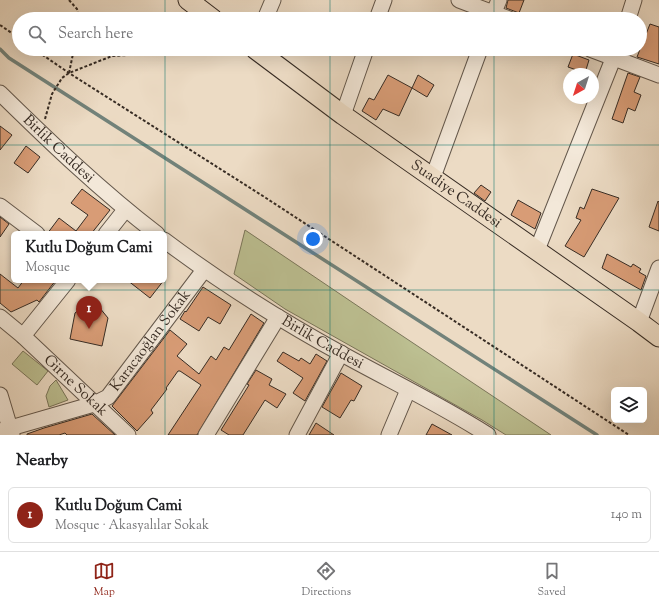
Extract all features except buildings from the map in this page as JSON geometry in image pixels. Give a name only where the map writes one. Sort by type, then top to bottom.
[{"type":"main road","points":[[188,0],[204,12]]},
{"type":"main road","name":"Suadiye Caddesi","points":[[264,56],[343,115],[659,337]]},
{"type":"street","points":[[268,12],[273,0]]},
{"type":"street","points":[[380,12],[384,0]]},
{"type":"street","points":[[459,0],[494,11]]},
{"type":"street","points":[[630,12],[634,0]]},
{"type":"street","points":[[343,115],[364,56]]},
{"type":"street","points":[[433,177],[477,56]]},
{"type":"street","points":[[537,250],[614,56]]},
{"type":"street","points":[[621,56],[659,75]]},
{"type":"street","name":"Birlik Caddesi","points":[[0,93],[125,210],[153,231]]},
{"type":"street","points":[[0,206],[33,231]]},
{"type":"street","points":[[108,231],[125,210]]},
{"type":"street","name":"Birlik Caddesi","points":[[167,242],[204,270],[278,317],[462,419],[488,435]]},
{"type":"street","points":[[639,322],[659,268]]},
{"type":"street","name":"Karacaoğlan Sokak","points":[[7,431],[94,404],[108,396],[204,270]]},
{"type":"street","points":[[23,336],[66,283]]},
{"type":"street","name":"Girne Sokak","points":[[0,317],[23,336],[128,435]]},
{"type":"street","points":[[206,435],[278,317]]},
{"type":"street","points":[[297,435],[341,353]]},
{"type":"street","points":[[389,435],[408,390]]},
{"type":"street","points":[[0,395],[7,431]]},
{"type":"path","points":[[69,0],[77,9],[78,12]]},
{"type":"path","points":[[0,25],[12,33]]},
{"type":"path","points":[[44,56],[266,198],[629,435]]},
{"type":"path","points":[[69,73],[73,56]]},
{"type":"path","points":[[41,133],[52,94],[62,78],[69,73],[112,56]]},
{"type":"green space","points":[[245,230],[551,435],[506,435],[285,309],[234,274]]},
{"type":"green space","points":[[23,351],[48,371],[37,385],[12,364]]},
{"type":"green space","points":[[56,380],[68,400],[49,407],[46,396],[50,386]]},
{"type":"waterway","points":[[0,49],[9,58],[597,435]]},
{"type":"place","name":"Kutlu Doğum Cami","points":[[89,329]]}]
